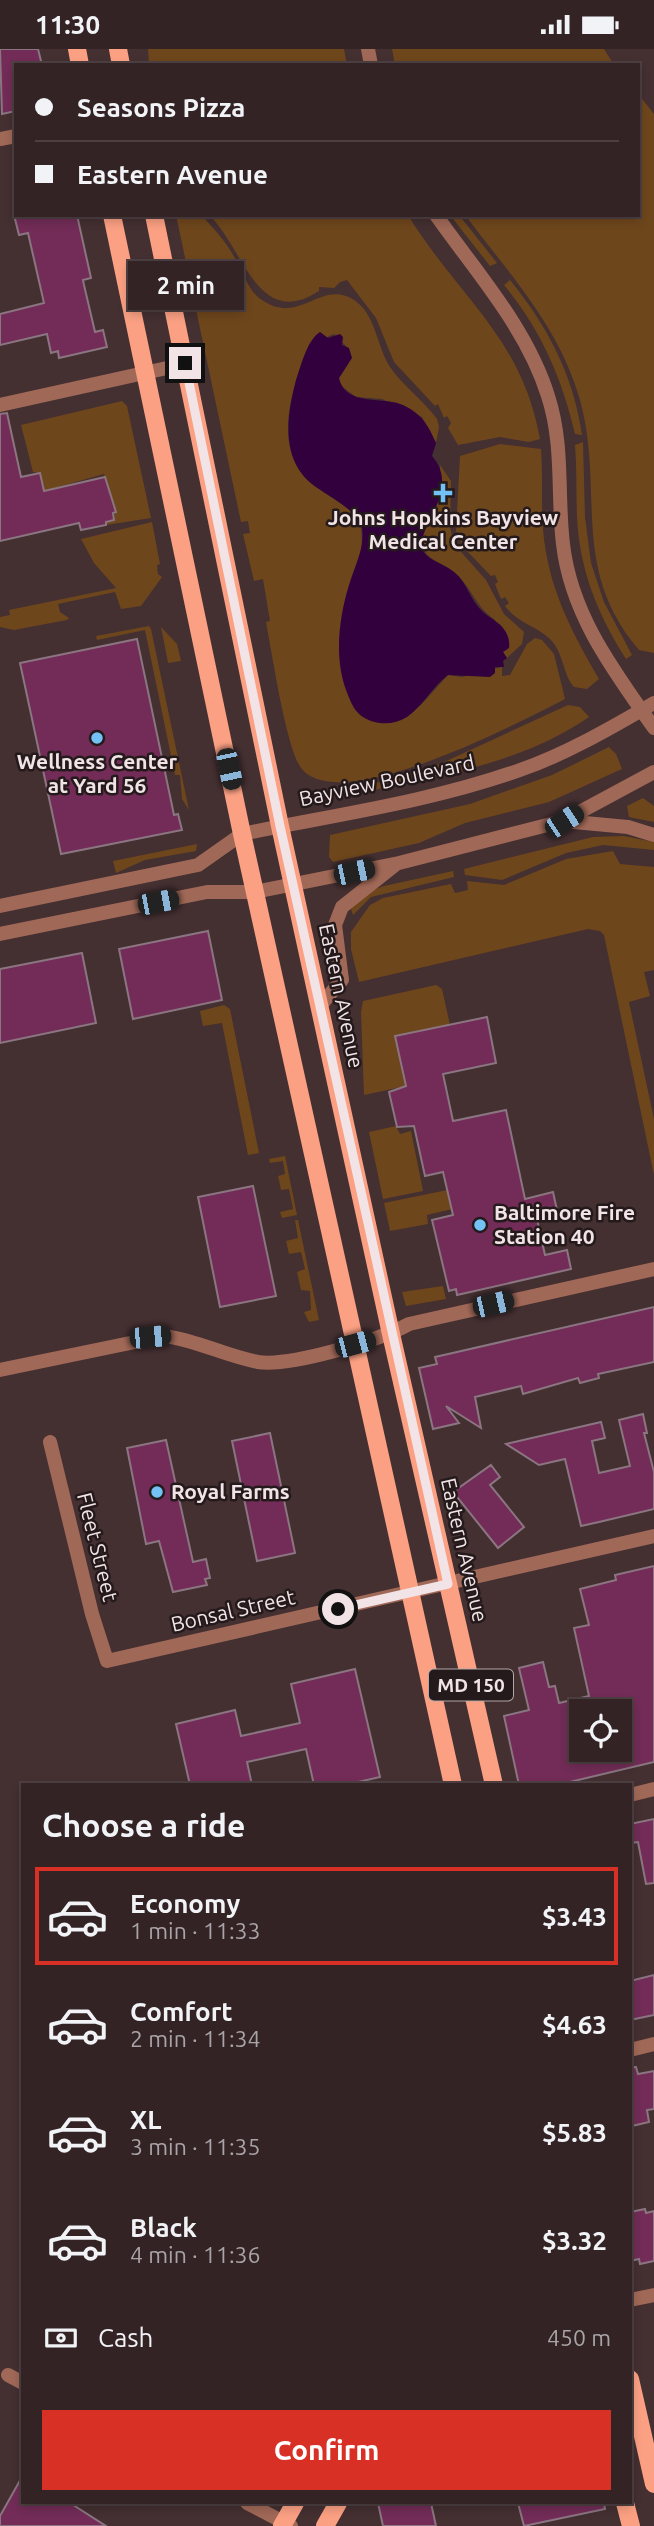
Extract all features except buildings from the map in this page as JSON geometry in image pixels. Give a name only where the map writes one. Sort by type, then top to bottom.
[{"type":"main road","name":"MD 150","points":[[112,217],[242,834],[453,1783]]},
{"type":"main road","name":"Eastern Avenue","points":[[154,217],[280,826],[391,1334],[494,1783]]},
{"type":"main road","points":[[632,2388],[654,2484]]},
{"type":"main road","points":[[286,2525],[295,2504]]},
{"type":"main road","points":[[325,2526],[337,2504]]},
{"type":"main road","points":[[625,2504],[631,2526]]},
{"type":"street","points":[[437,217],[508,316],[539,371],[548,395],[559,443],[563,548],[576,600],[601,650],[648,707],[654,729]]},
{"type":"street","points":[[0,405],[185,363]]},
{"type":"street","name":"Bayview Boulevard","points":[[0,906],[198,865],[242,834],[419,798],[519,771],[552,758],[648,707]]},
{"type":"street","points":[[0,934],[207,892],[255,892],[399,863],[564,821],[654,772]]},
{"type":"street","points":[[564,821],[628,827],[654,835]]},
{"type":"street","points":[[320,1006],[342,980],[335,925],[342,907],[399,863]]},
{"type":"street","points":[[0,1370],[164,1336],[190,1339],[259,1362],[295,1359],[391,1334],[409,1324],[594,1280],[654,1269]]},
{"type":"street","name":"Fleet Street","points":[[50,1442],[92,1614],[107,1661]]},
{"type":"street","name":"Bonsal Street","points":[[107,1661],[654,1536]]},
{"type":"street","points":[[632,1794],[654,1789]]},
{"type":"street","points":[[632,2050],[654,2044]]},
{"type":"street","points":[[632,2300],[654,2295]]},
{"type":"street","points":[[8,2375],[21,2382]]},
{"type":"street","points":[[249,2504],[286,2525]]},
{"type":"shaded area","points":[[148,49],[344,49],[347,63],[149,63]]},
{"type":"shaded area","points":[[392,49],[604,49],[613,63],[395,63]]},
{"type":"shaded area","points":[[640,96],[654,114],[654,653],[639,650],[617,619],[604,589],[596,559],[587,434],[580,400],[560,348],[516,280],[467,217],[640,217]]},
{"type":"shaded area","points":[[176,217],[205,219],[230,250],[252,290],[272,306],[295,307],[335,294],[356,301],[369,317],[390,367],[437,419],[439,427],[436,443],[422,417],[382,399],[356,397],[340,385],[339,378],[348,364],[347,347],[334,334],[309,345],[296,381],[288,419],[292,455],[301,472],[315,486],[351,511],[361,523],[362,547],[343,609],[420,706],[448,675],[462,677],[502,667],[502,676],[510,675],[527,644],[535,638],[542,640],[554,654],[565,699],[473,744],[431,761],[390,774],[352,781],[321,780],[301,768],[290,741],[266,622],[270,621],[263,579],[254,581],[243,534],[250,533],[248,521],[241,522]]},
{"type":"shaded area","points":[[211,217],[409,217],[504,345],[531,403],[540,439],[529,442],[500,437],[458,445],[448,428],[451,423],[447,416],[444,418],[438,404],[435,406],[394,362],[376,318],[347,280],[334,288],[319,287],[319,291],[298,301],[281,301],[266,293],[254,280]]},
{"type":"shaded area","points":[[452,217],[461,217],[497,263],[490,266]]},
{"type":"shaded area","points":[[510,280],[536,315],[557,352],[573,392],[582,435],[575,434],[557,374],[539,337],[504,285]]},
{"type":"shaded area","points":[[320,332],[328,338],[340,334],[343,337],[342,345],[349,348],[352,358],[339,378],[349,393],[405,406],[428,426],[436,443],[432,456],[440,469],[442,483],[440,496],[424,533],[423,551],[458,576],[478,607],[501,626],[509,640],[509,648],[503,652],[507,658],[503,661],[504,667],[495,667],[495,673],[490,677],[448,675],[413,713],[394,722],[376,722],[358,713],[352,705],[342,677],[340,624],[361,547],[361,523],[347,508],[306,479],[292,454],[289,440],[290,410],[296,380],[308,347]]},
{"type":"shaded area","points":[[122,401],[127,406],[151,518],[106,525],[106,522],[114,520],[115,512],[104,474],[44,491],[40,473],[33,472],[21,425]]},
{"type":"shaded area","points":[[583,442],[585,517],[591,563],[604,602],[632,655],[626,659],[599,608],[582,555],[577,516],[575,445]]},
{"type":"shaded area","points":[[500,444],[541,449],[542,520],[546,551],[562,608],[599,679],[587,689],[574,687],[570,682],[558,650],[551,640],[515,617],[505,606],[509,603],[505,597],[501,599],[495,584],[498,582],[495,575],[491,576],[464,548],[456,531],[460,456]]},
{"type":"shaded area","points":[[440,465],[451,481],[450,527],[454,544],[486,580],[504,614],[524,632],[522,644],[507,658],[495,620],[483,609],[461,579],[430,557],[423,547],[421,541],[440,492]]},
{"type":"shaded area","points":[[152,522],[160,564],[157,565],[158,574],[162,577],[141,606],[121,609],[115,592],[58,604],[60,612],[69,618],[67,620],[14,630],[0,627],[0,617],[10,615],[9,610],[116,588],[94,563],[81,539]]},
{"type":"shaded area","points":[[149,626],[189,810],[182,799],[180,775],[175,775],[145,630],[97,640],[96,636]]},
{"type":"shaded area","points":[[161,627],[177,644],[181,661],[168,663]]},
{"type":"shaded area","points":[[568,705],[580,707],[589,717],[561,734],[500,760],[436,777],[340,797],[328,797],[331,790],[387,781],[442,763]]},
{"type":"shaded area","points":[[609,747],[616,754],[622,769],[549,802],[465,823],[419,843],[333,862],[329,857],[330,835],[470,804],[552,775]]},
{"type":"shaded area","points":[[643,798],[654,806],[654,822],[629,817],[627,806]]},
{"type":"shaded area","points":[[624,836],[654,842],[654,850],[603,845],[566,853],[502,880],[465,875],[464,869],[593,837]]},
{"type":"shaded area","points":[[197,844],[196,851],[145,860],[116,873],[113,861]]},
{"type":"shaded area","points":[[613,851],[620,864],[654,867],[654,970],[644,972],[650,996],[629,1002],[654,1119],[654,1175],[604,935],[600,931],[588,929],[359,982],[351,949],[351,932],[370,905],[383,898],[451,884],[455,893],[468,890],[467,881],[504,885],[566,859]]},
{"type":"shaded area","points":[[453,871],[454,877],[371,897],[353,915],[351,909],[370,891]]},
{"type":"shaded area","points":[[436,985],[442,989],[450,1025],[395,1037],[406,1086],[364,1095],[361,1012],[363,1001]]},
{"type":"shaded area","points":[[224,1005],[230,1009],[259,1153],[248,1155],[222,1023],[203,1026],[200,1011]]},
{"type":"shaded area","points":[[396,1126],[400,1134],[411,1131],[423,1191],[383,1199],[369,1132]]},
{"type":"shaded area","points":[[285,1156],[297,1215],[282,1218],[280,1212],[293,1209],[289,1189],[281,1190],[278,1176],[285,1174],[283,1161],[270,1163],[269,1159]]},
{"type":"shaded area","points":[[496,1180],[515,1194],[427,1215],[428,1224],[390,1231],[384,1203]]},
{"type":"shaded area","points":[[295,1220],[298,1220],[319,1320],[309,1322],[304,1312],[311,1310],[310,1291],[301,1290],[297,1272],[305,1269],[301,1252],[289,1254],[286,1241],[298,1238]]},
{"type":"shaded area","points":[[443,1286],[446,1299],[406,1306],[402,1292]]},
{"type":"place","name":"Johns Hopkins Bayview Medical Center","points":[[443,493]]},
{"type":"place","name":"Wellness Center at Yard 56","points":[[97,738]]},
{"type":"place","name":"Baltimore Fire Station 40","points":[[480,1225]]},
{"type":"place","name":"Royal Farms","points":[[157,1492]]},
{"type":"route","points":[[185,363],[280,826],[448,1584],[338,1609]]}]
